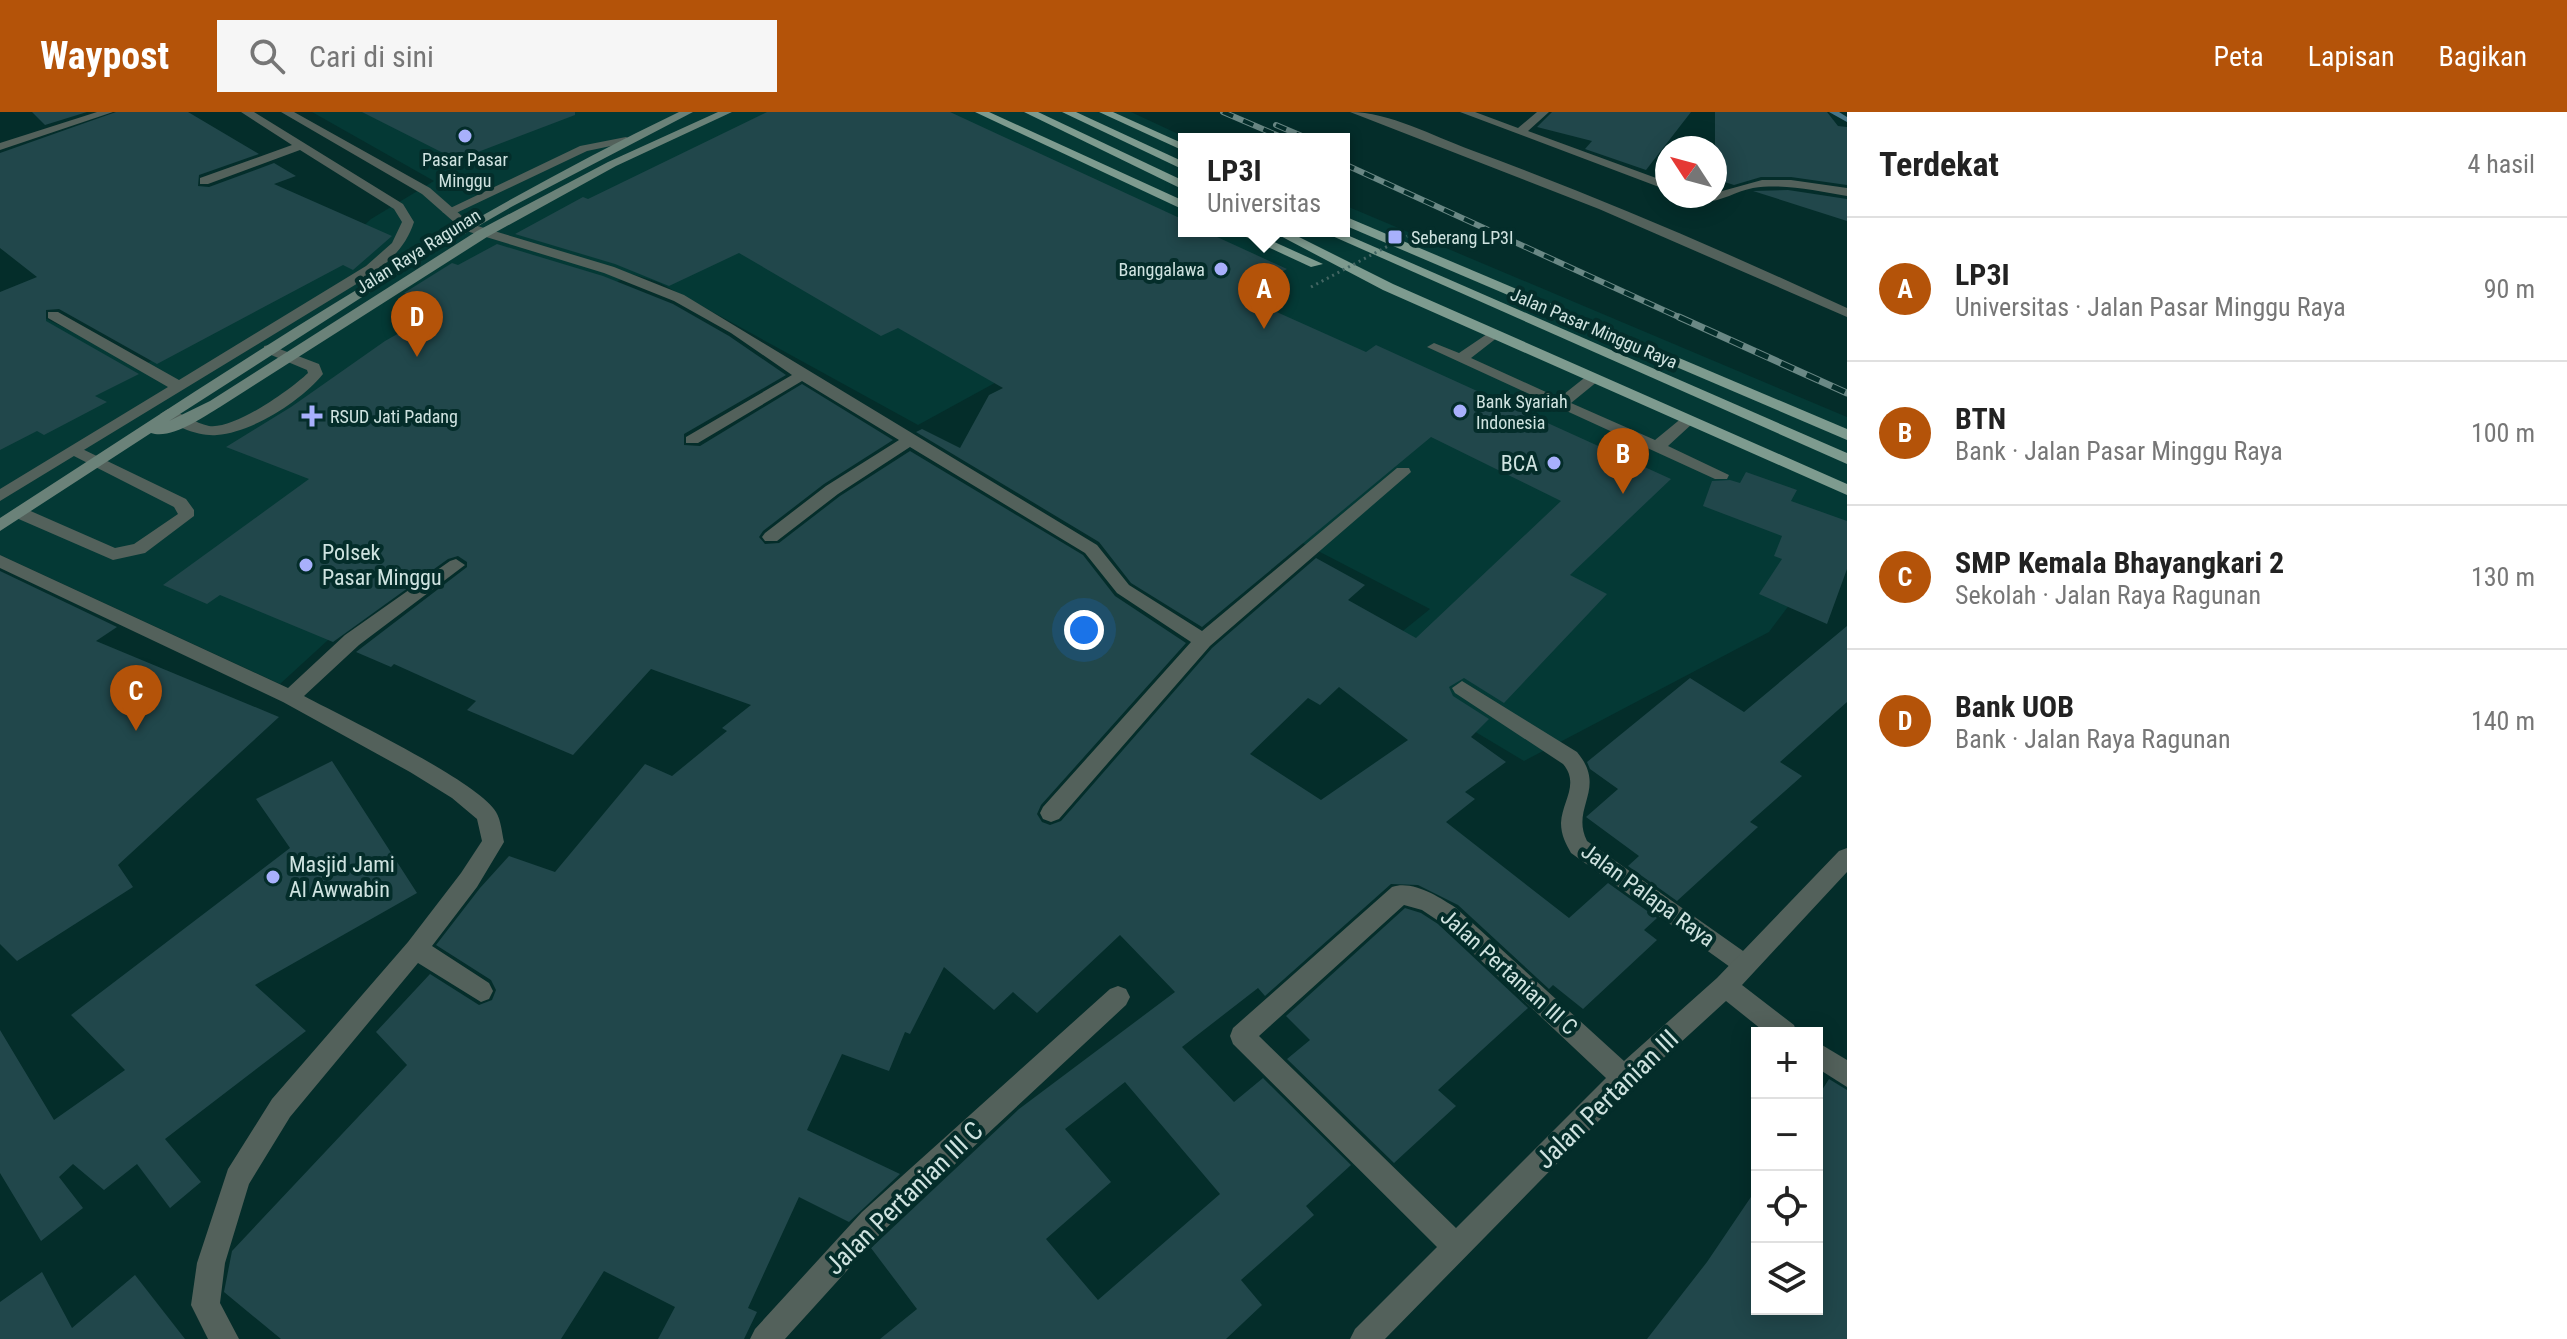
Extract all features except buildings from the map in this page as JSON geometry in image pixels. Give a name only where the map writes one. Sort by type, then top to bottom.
[{"type":"main road","name":"Jalan Raya Ragunan","points":[[0,526],[269,349],[467,227],[531,189],[688,112]]},
{"type":"main road","name":"Jalan Raya Ragunan","points":[[138,437],[184,421],[482,234],[612,164],[727,112]]},
{"type":"main road","points":[[980,112],[1178,203]]},
{"type":"main road","points":[[1029,112],[1178,183]]},
{"type":"main road","points":[[1067,112],[1178,163]]},
{"type":"main road","points":[[1104,112],[1178,145]]},
{"type":"main road","name":"Jalan Pasar Minggu Raya","points":[[1350,223],[1847,435]]},
{"type":"main road","points":[[1253,237],[1324,267],[1388,287]]},
{"type":"main road","points":[[1289,237],[1388,287],[1847,490]]},
{"type":"main road","name":"Jalan Pasar Minggu Raya","points":[[1340,237],[1847,459]]},
{"type":"main road","points":[[1441,283],[1459,271]]},
{"type":"street","points":[[0,147],[11,138],[108,112]]},
{"type":"street","points":[[246,112],[303,145]]},
{"type":"street","points":[[286,112],[426,191],[467,227],[609,270],[679,298],[736,330],[802,375],[1091,549],[1102,558],[1113,580],[1123,589],[1203,641]]},
{"type":"street","points":[[1355,112],[1464,151],[1646,223],[1847,313]]},
{"type":"street","points":[[1465,112],[1655,182]]},
{"type":"street","points":[[1520,132],[1544,112]]},
{"type":"street","name":"Jalan Raya Ragunan","points":[[448,212],[584,148],[626,140]]},
{"type":"street","points":[[204,181],[303,145]]},
{"type":"street","name":"Jalan Raya Ragunan","points":[[5,487],[74,450],[363,274],[394,251],[404,236],[408,222],[399,207],[303,145]]},
{"type":"street","points":[[1727,193],[1768,184],[1847,192]]},
{"type":"street","points":[[53,315],[178,386]]},
{"type":"street","points":[[1461,359],[1493,334]]},
{"type":"street","points":[[1434,347],[1721,475]]},
{"type":"street","points":[[168,414],[206,430],[226,429],[310,381],[316,374],[314,367],[269,349]]},
{"type":"street","points":[[692,440],[802,375]]},
{"type":"street","points":[[1560,404],[1593,378]]},
{"type":"street","points":[[1657,447],[1688,420]]},
{"type":"street","points":[[771,537],[832,490],[910,440]]},
{"type":"street","points":[[20,513],[113,554],[139,549],[186,516],[186,510],[180,503],[74,450]]},
{"type":"street","points":[[1051,813],[1203,641],[1403,472]]},
{"type":"street","points":[[0,561],[290,697],[417,766],[459,792],[487,815],[493,842],[469,880],[416,949],[281,1108],[237,1178],[211,1263],[205,1305],[224,1339]]},
{"type":"street","points":[[290,697],[352,640],[456,565]]},
{"type":"street","name":"Jalan Palapa Raya","points":[[1462,688],[1570,758],[1582,769],[1585,777],[1571,817],[1570,833],[1579,847],[1745,965]]},
{"type":"street","name":"Jalan Pertanian III","points":[[1365,1339],[1624,1078],[1725,986],[1847,857]]},
{"type":"street","name":"Jalan Pertanian III C","points":[[1456,1247],[1242,1036],[1400,894],[1429,902],[1448,915],[1624,1078]]},
{"type":"street","points":[[416,949],[481,991]]},
{"type":"street","points":[[1725,986],[1777,1027]]},
{"type":"street","name":"Jalan Pertanian III C","points":[[765,1339],[872,1222],[1118,997]]},
{"type":"street","points":[[1823,1058],[1847,1075]]},
{"type":"path","points":[[1311,287],[1407,236]]},
{"type":"shaded area","points":[[312,112],[1131,112],[1178,134],[1178,237],[1350,237],[1350,208],[1847,417],[1847,528],[1769,632],[1524,761],[1362,664],[1430,609],[1293,538],[1115,317],[918,425],[658,282],[631,274],[426,392],[446,532],[280,684],[0,555],[0,334],[45,318],[142,366],[314,272],[371,219],[434,181]]},
{"type":"waterway","points":[[1833,112],[1847,120]]},
{"type":"railway","points":[[1223,112],[1272,133]]},
{"type":"railway","points":[[1276,125],[1295,133]]},
{"type":"railway","points":[[1350,167],[1683,319]]},
{"type":"railway","points":[[1679,317],[1847,393]]},
{"type":"place","name":"Pasar Pasar Minggu","points":[[465,136]]},
{"type":"place","name":"Seberang LP3I","points":[[1395,237]]},
{"type":"place","name":"Banggalawa","points":[[1221,269]]},
{"type":"place","name":"LP3I","points":[[1264,329]]},
{"type":"place","name":"Bank UOB","points":[[417,357]]},
{"type":"place","name":"Bank Syariah Indonesia","points":[[1460,411]]},
{"type":"place","name":"RSUD Jati Padang","points":[[312,416]]},
{"type":"place","name":"BCA","points":[[1554,463]]},
{"type":"place","name":"BTN","points":[[1623,494]]},
{"type":"place","name":"Polsek Pasar Minggu","points":[[306,565]]},
{"type":"place","name":"SMP Kemala Bhayangkari 2","points":[[136,731]]},
{"type":"place","name":"Masjid Jami Al Awwabin","points":[[273,877]]}]
